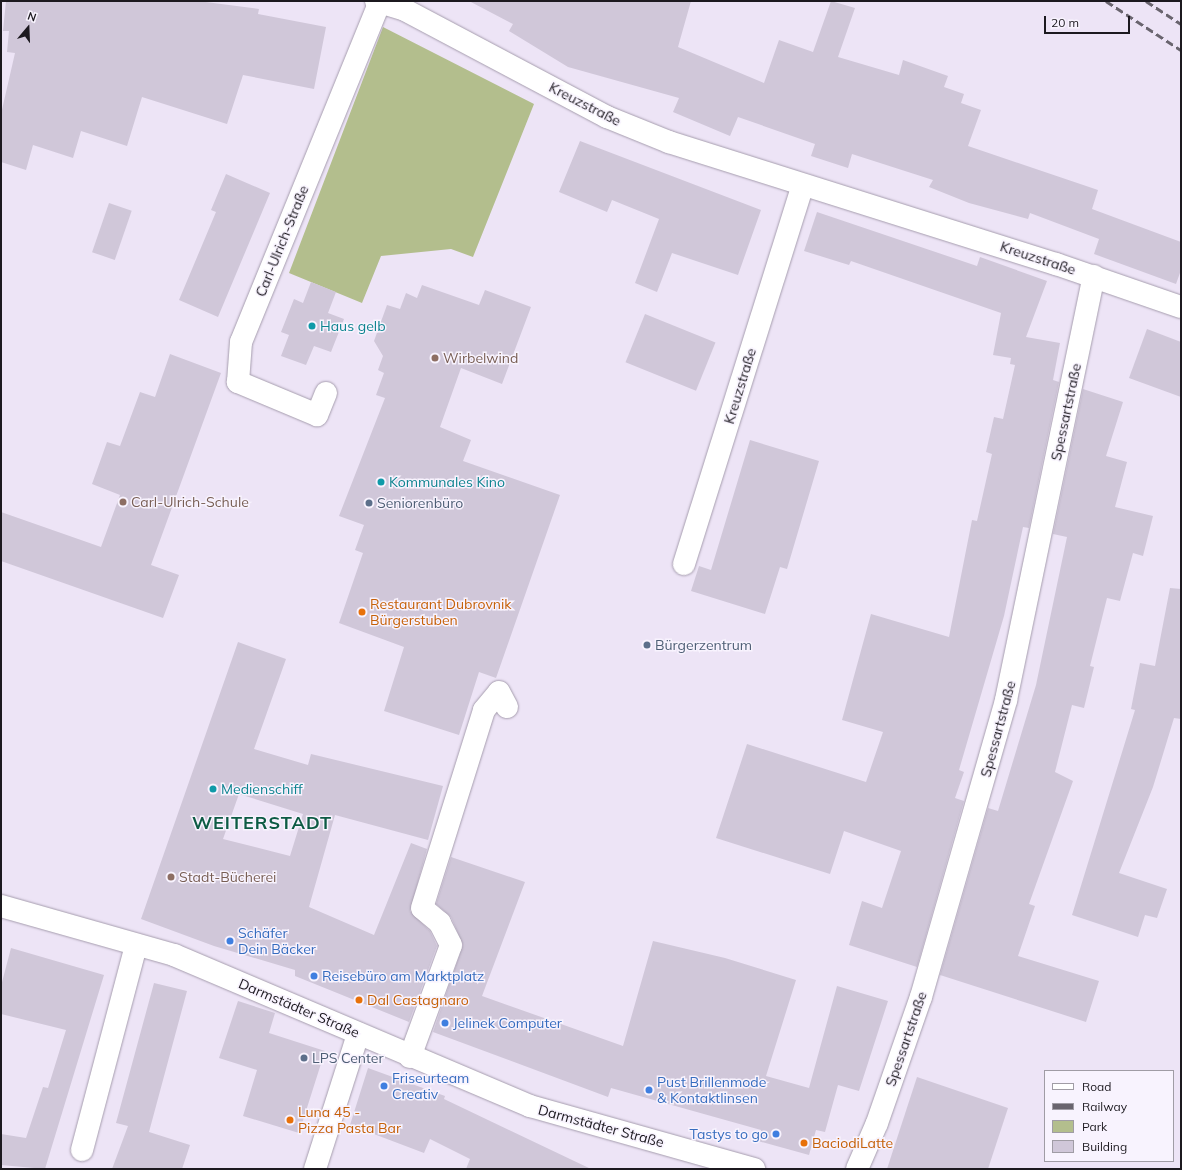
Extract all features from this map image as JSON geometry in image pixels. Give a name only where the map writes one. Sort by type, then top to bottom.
[{"type":"street","name":"Kreuzstraße","points":[[379,1],[405,10],[642,132],[803,185],[1094,276],[1181,307]]},
{"type":"street","name":"Carl-Ulrich-Straße","points":[[326,392],[317,415],[238,382],[241,342],[379,1]]},
{"type":"street","name":"Kreuzstraße","points":[[684,564],[803,185]]},
{"type":"street","name":"Spessartstraße","points":[[857,1169],[877,1123],[921,997],[1006,700],[1094,276]]},
{"type":"street","points":[[410,1057],[451,945],[440,923],[422,908],[484,710],[499,692],[507,707]]},
{"type":"street","name":"Darmstädter Straße","points":[[1,906],[174,955],[410,1057],[530,1106],[754,1169]]},
{"type":"street","points":[[82,1150],[136,944]]},
{"type":"street","points":[[315,1169],[358,1034]]},
{"type":"green space","points":[[383,27],[534,104],[473,257],[451,249],[381,256],[362,303],[289,273]]},
{"type":"building","points":[[6,1],[198,1],[259,9],[258,14],[326,27],[314,89],[243,75],[227,124],[142,97],[127,146],[81,131],[73,158],[33,145],[26,170],[1,162],[1,114],[15,53],[7,52],[9,31],[3,31]]},
{"type":"building","points":[[469,1],[691,1],[678,47],[764,83],[779,40],[813,52],[831,1],[855,8],[838,57],[899,75],[903,60],[948,76],[944,87],[964,94],[961,103],[981,110],[968,146],[1098,190],[1092,209],[1181,242],[1181,270],[1176,284],[1094,254],[1099,239],[1030,213],[1028,219],[969,203],[929,187],[933,180],[852,154],[848,168],[811,156],[815,144],[738,117],[730,136],[673,112],[679,98],[568,67],[509,31],[513,24]]},
{"type":"building","points":[[580,141],[761,210],[738,275],[672,253],[657,292],[635,283],[659,219],[612,200],[607,212],[559,192]]},
{"type":"building","points":[[226,174],[270,193],[218,317],[179,300],[216,212],[211,210]]},
{"type":"building","points":[[109,203],[132,211],[115,260],[92,252]]},
{"type":"building","points":[[817,212],[977,266],[980,257],[1047,281],[1026,337],[1060,343],[1053,380],[1059,382],[1029,528],[1023,527],[1004,616],[959,770],[964,772],[955,798],[964,801],[917,967],[849,945],[862,901],[882,908],[901,851],[844,831],[830,874],[716,838],[747,744],[866,782],[883,732],[842,720],[871,614],[949,637],[972,520],[977,521],[992,454],[986,452],[994,417],[1003,419],[1015,365],[1010,364],[1011,358],[993,355],[1001,313],[851,261],[849,265],[804,251]]},
{"type":"building","name":"Haus gelb","points":[[311,282],[336,292],[328,313],[344,319],[331,352],[314,346],[306,365],[281,356],[289,335],[281,332],[294,299],[303,303]]},
{"type":"building","points":[[422,285],[479,305],[485,290],[531,307],[502,384],[461,368],[440,427],[471,440],[463,461],[560,495],[496,678],[479,672],[459,735],[384,711],[404,647],[339,623],[363,553],[355,550],[364,525],[339,516],[385,398],[376,395],[384,373],[378,370],[383,356],[374,341],[387,305],[400,309],[406,293],[417,298]]},
{"type":"building","points":[[645,314],[715,342],[696,391],[626,362]]},
{"type":"building","points":[[1147,329],[1181,342],[1181,397],[1129,378]]},
{"type":"building","points":[[170,354],[221,373],[151,565],[179,575],[163,618],[1,561],[1,512],[101,547],[120,495],[92,484],[107,442],[120,446],[140,392],[155,397]]},
{"type":"building","points":[[1083,389],[1123,402],[1106,456],[1127,462],[1115,507],[1153,516],[1143,556],[1133,553],[1120,601],[1107,598],[1090,666],[1094,667],[1084,708],[1072,705],[1055,772],[1073,781],[1029,904],[1035,906],[1018,956],[1099,981],[1086,1022],[940,975],[988,808],[998,811],[1036,685],[1067,537],[1053,534]]},
{"type":"building","points":[[750,440],[819,461],[787,569],[780,567],[765,614],[691,591],[699,566],[711,570]]},
{"type":"building","points":[[1170,588],[1181,589],[1181,719],[1174,718],[1153,787],[1119,873],[1167,889],[1157,918],[1145,915],[1138,937],[1072,915],[1135,710],[1131,709],[1140,663],[1155,666]]},
{"type":"building","points":[[238,642],[286,659],[254,749],[308,765],[311,754],[443,786],[428,840],[335,815],[309,907],[374,935],[411,843],[427,849],[410,911],[430,931],[437,946],[409,1022],[295,976],[295,970],[214,946],[141,919]],"holes":[[[239,794],[303,814],[290,856],[223,839]]]},
{"type":"building","points":[[451,857],[525,882],[482,996],[623,1046],[653,941],[725,958],[796,980],[766,1076],[809,1088],[837,986],[888,1001],[859,1091],[838,1085],[825,1132],[816,1130],[809,1155],[758,1141],[761,1130],[611,1088],[608,1097],[433,1032],[463,945],[451,917],[436,904]]},
{"type":"building","points":[[11,948],[104,975],[45,1169],[1,1165],[1,1134],[26,1138],[43,1087],[48,1088],[66,1030],[1,1014],[1,986]]},
{"type":"building","points":[[154,983],[187,991],[149,1132],[190,1145],[182,1169],[112,1169],[128,1126],[116,1123]]},
{"type":"building","points":[[238,1001],[275,1013],[269,1033],[325,1051],[299,1133],[243,1116],[257,1070],[219,1058]]},
{"type":"building","points":[[368,1068],[445,1096],[444,1099],[591,1169],[466,1169],[470,1159],[430,1139],[424,1153],[350,1125]]},
{"type":"building","points":[[917,1077],[1008,1108],[988,1169],[887,1169]]},
{"type":"railway","points":[[1106,1],[1181,50]]},
{"type":"railway","points":[[1146,1],[1181,24]]},
{"type":"place","name":"Haus gelb","points":[[312,326]]},
{"type":"place","name":"Wirbelwind","points":[[435,358]]},
{"type":"place","name":"Kommunales Kino","points":[[381,482]]},
{"type":"place","name":"Carl-Ulrich-Schule","points":[[123,502]]},
{"type":"place","name":"Seniorenbüro","points":[[369,503]]},
{"type":"place","name":"Restaurant Dubrovnik Bürgerstuben","points":[[362,612]]},
{"type":"place","name":"Bürgerzentrum","points":[[647,645]]},
{"type":"place","name":"Medienschiff","points":[[213,789]]},
{"type":"place","name":"Stadt-Bücherei","points":[[171,877]]},
{"type":"place","name":"Schäfer Dein Bäcker","points":[[230,941]]},
{"type":"place","name":"Reisebüro am Marktplatz","points":[[314,976]]},
{"type":"place","name":"Dal Castagnaro","points":[[359,1000]]},
{"type":"place","name":"Jelinek Computer","points":[[445,1023]]},
{"type":"place","name":"LPS Center","points":[[304,1058]]},
{"type":"place","name":"Friseurteam Creativ","points":[[384,1086]]},
{"type":"place","name":"Pust Brillenmode & Kontaktlinsen","points":[[649,1090]]},
{"type":"place","name":"Luna 45 - Pizza Pasta Bar","points":[[290,1120]]},
{"type":"place","name":"Tastys to go","points":[[776,1134]]},
{"type":"place","name":"BaciodiLatte","points":[[804,1143]]},
{"type":"district","name":"WEITERSTADT","points":[[262,823]]}]
